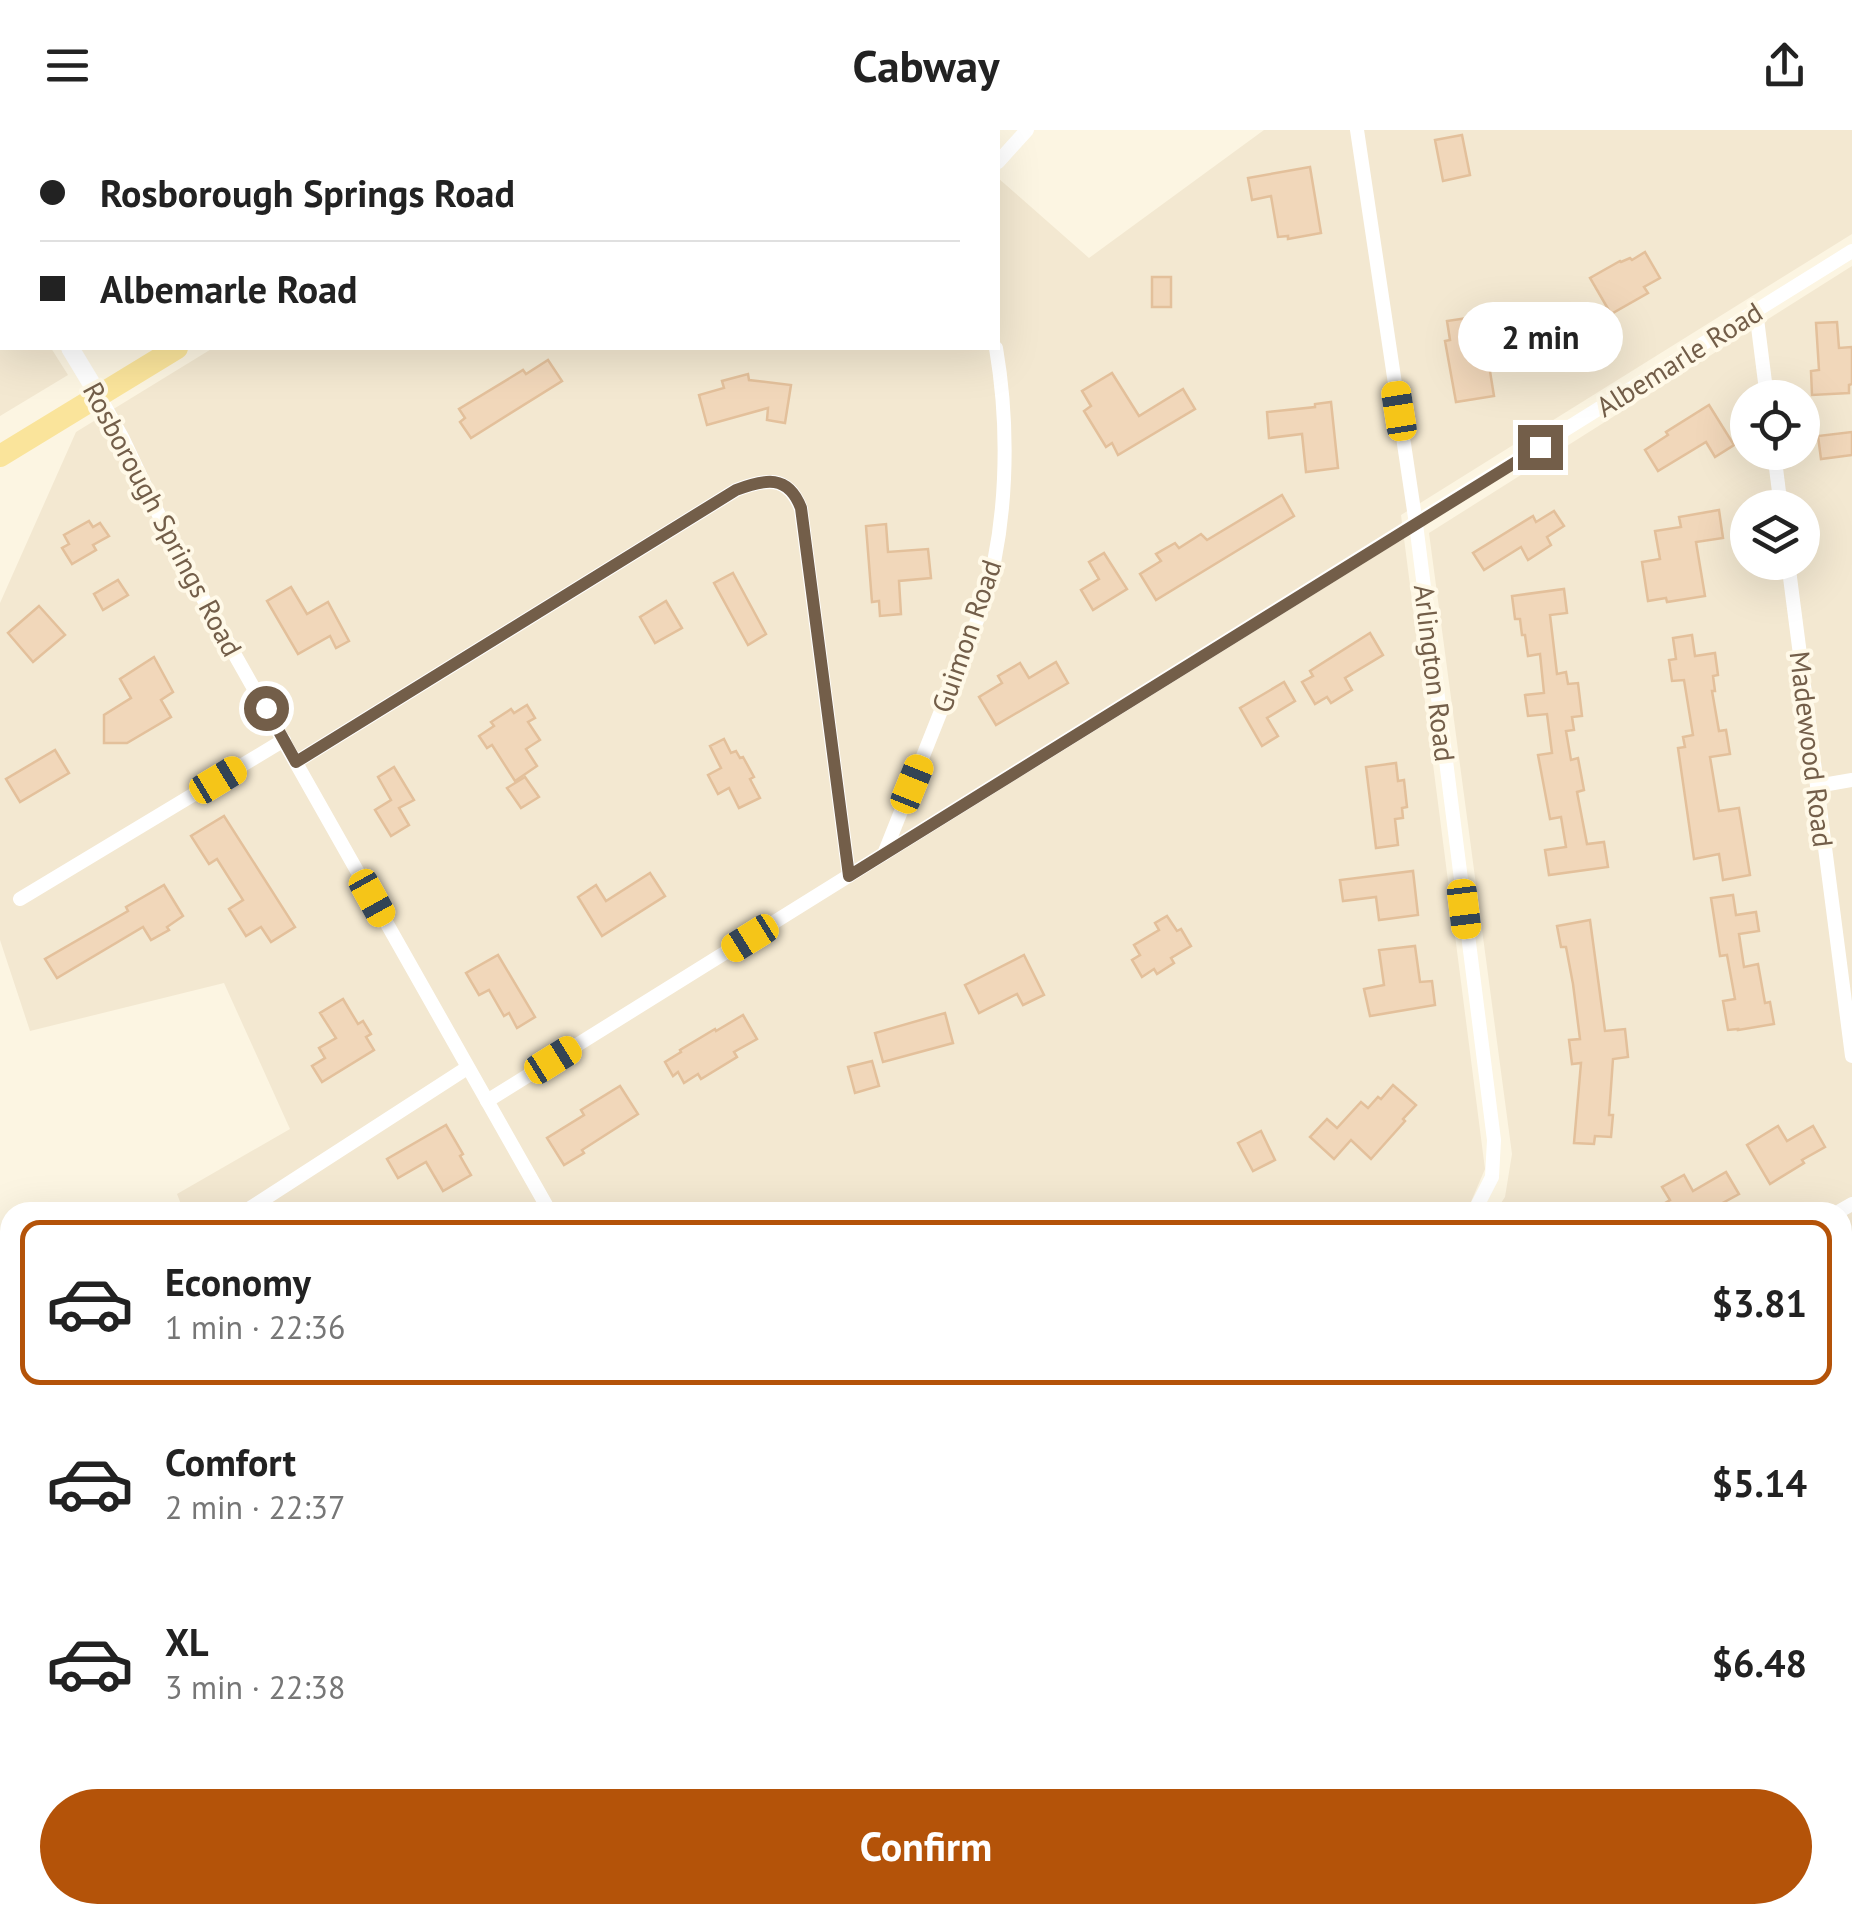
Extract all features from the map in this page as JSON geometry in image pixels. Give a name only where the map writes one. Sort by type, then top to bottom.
[{"type":"main road","points":[[0,456],[175,350]]},
{"type":"street","points":[[1000,160],[1027,130]]},
{"type":"street","name":"Arlington Road","points":[[1358,130],[1416,524],[1494,1140],[1492,1178],[1479,1202]]},
{"type":"street","name":"Albemarle Road","points":[[487,1101],[1852,251]]},
{"type":"street","points":[[1756,311],[1765,380]]},
{"type":"street","name":"Rosborough Springs Road","points":[[71,350],[122,439],[164,529],[544,1202]]},
{"type":"street","name":"Guimon Road","points":[[884,855],[992,576],[1004,462],[996,350]]},
{"type":"street","points":[[296,762],[736,490],[766,480],[788,488],[801,508],[849,876]]},
{"type":"street","name":"Madewood Road","points":[[1790,580],[1852,1056]]},
{"type":"street","points":[[20,899],[284,740]]},
{"type":"street","points":[[1817,786],[1852,780]]},
{"type":"street","points":[[260,1202],[468,1068]]},
{"type":"shaded area","points":[[1264,130],[1852,130],[1852,234],[1401,515],[1485,1169],[1471,1202],[180,1202],[177,1194],[290,1129],[224,983],[30,1031],[0,940],[0,603],[76,432],[210,350],[1000,350],[1000,180],[1089,258]]},
{"type":"shaded area","points":[[1852,266],[1852,1202],[1502,1202],[1512,1154],[1429,533]]},
{"type":"shaded area","points":[[0,350],[52,350],[68,375],[0,416]]},
{"type":"building","points":[[1462,135],[1470,175],[1443,181],[1435,140]]},
{"type":"building","points":[[1310,167],[1321,233],[1278,237],[1271,196],[1252,200],[1248,178]]},
{"type":"building","points":[[1645,252],[1660,278],[1644,287],[1648,293],[1611,314],[1590,278]]},
{"type":"building","points":[[1152,277],[1171,277],[1171,307],[1152,307]]},
{"type":"building","points":[[1481,316],[1494,396],[1456,402],[1445,341],[1450,340],[1447,321]]},
{"type":"building","points":[[1837,322],[1839,348],[1852,347],[1849,393],[1820,395],[1820,380],[1811,380],[1811,371],[1819,370],[1816,323]]},
{"type":"building","points":[[548,360],[562,381],[471,438],[460,422],[465,418],[459,409],[523,370],[526,374]]},
{"type":"building","points":[[1112,373],[1139,416],[1183,389],[1195,409],[1118,455],[1112,443],[1106,447],[1084,411],[1091,406],[1082,391]]},
{"type":"building","points":[[748,374],[749,380],[791,385],[785,423],[767,420],[768,408],[707,425],[699,395],[724,388],[722,381]]},
{"type":"building","points":[[1331,402],[1338,468],[1306,472],[1302,434],[1269,438],[1267,412]]},
{"type":"building","points":[[1709,405],[1730,439],[1730,448],[1715,457],[1706,442],[1658,471],[1645,450],[1668,435],[1666,432]]},
{"type":"building","points":[[1852,432],[1852,455],[1821,459],[1820,436]]},
{"type":"building","points":[[1282,495],[1294,516],[1156,600],[1140,574],[1161,561],[1156,554],[1175,543],[1179,548],[1201,534],[1207,540]]},
{"type":"building","points":[[1719,510],[1723,538],[1696,542],[1705,596],[1648,601],[1642,562],[1660,559],[1655,531],[1681,527],[1679,517]]},
{"type":"building","points":[[1554,511],[1564,526],[1547,537],[1551,545],[1528,560],[1521,547],[1484,570],[1473,553],[1533,516],[1536,522]]},
{"type":"building","points":[[89,521],[93,527],[100,523],[109,536],[93,545],[96,550],[72,564],[62,548],[69,544],[64,535]]},
{"type":"building","points":[[886,524],[888,552],[928,549],[931,578],[899,581],[901,614],[880,616],[879,601],[872,602],[866,526]]},
{"type":"building","points":[[1104,553],[1127,589],[1093,610],[1081,590],[1099,579],[1089,562]]},
{"type":"building","points":[[733,573],[766,634],[748,645],[714,583]]},
{"type":"building","points":[[118,580],[128,595],[103,610],[94,594]]},
{"type":"building","points":[[291,587],[307,614],[328,602],[349,641],[336,648],[330,636],[298,654],[267,601]]},
{"type":"building","points":[[1564,589],[1567,613],[1550,615],[1557,674],[1566,672],[1568,684],[1578,683],[1582,716],[1572,717],[1574,730],[1566,731],[1571,760],[1578,758],[1584,790],[1577,792],[1587,844],[1604,842],[1608,867],[1549,875],[1545,850],[1566,847],[1561,817],[1550,819],[1538,755],[1552,753],[1547,714],[1528,716],[1525,695],[1544,693],[1540,654],[1528,656],[1520,619],[1515,619],[1512,596]]},
{"type":"building","points":[[666,601],[682,628],[655,643],[640,617]]},
{"type":"building","points":[[39,606],[65,635],[33,662],[8,633]]},
{"type":"building","points":[[1370,633],[1383,655],[1345,678],[1352,690],[1331,703],[1327,697],[1315,704],[1302,682],[1313,676],[1310,671]]},
{"type":"building","points":[[1692,635],[1695,656],[1715,653],[1718,675],[1713,676],[1712,691],[1719,731],[1726,730],[1730,754],[1710,757],[1719,811],[1739,808],[1750,875],[1723,880],[1719,854],[1694,859],[1678,748],[1685,747],[1683,737],[1693,735],[1684,680],[1672,681],[1669,660],[1676,659],[1673,638]]},
{"type":"building","points":[[154,657],[173,692],[161,700],[171,717],[127,743],[104,743],[104,715],[131,698],[120,679]]},
{"type":"building","points":[[1056,662],[1068,683],[996,725],[979,697],[1002,683],[998,676],[1020,663],[1029,678]]},
{"type":"building","points":[[1284,682],[1295,701],[1267,718],[1278,736],[1262,746],[1240,708]]},
{"type":"building","points":[[527,705],[535,718],[528,722],[540,740],[526,749],[537,766],[515,781],[492,745],[487,748],[479,736],[511,709],[514,713]]},
{"type":"building","points":[[724,739],[731,753],[736,751],[743,757],[760,798],[739,808],[729,788],[718,794],[708,775],[721,768],[710,746]]},
{"type":"building","points":[[55,750],[69,773],[20,802],[6,779]]},
{"type":"building","points":[[1396,763],[1398,781],[1404,780],[1407,807],[1402,808],[1403,818],[1395,819],[1398,845],[1376,848],[1366,767]]},
{"type":"building","points":[[394,767],[414,800],[399,808],[409,825],[391,836],[375,810],[391,800],[378,777]]},
{"type":"building","points":[[525,777],[539,797],[521,808],[507,788]]},
{"type":"building","points":[[224,816],[295,927],[271,942],[261,927],[246,936],[229,909],[243,900],[217,859],[209,864],[191,836]]},
{"type":"building","points":[[1413,871],[1418,915],[1379,920],[1376,897],[1343,901],[1340,880]]},
{"type":"building","points":[[650,873],[665,896],[602,936],[578,897],[596,885],[606,901]]},
{"type":"building","points":[[164,885],[183,916],[167,927],[169,930],[151,940],[143,927],[57,978],[45,959],[128,911],[126,907]]},
{"type":"building","points":[[1733,895],[1736,915],[1756,912],[1759,931],[1739,934],[1744,967],[1758,964],[1765,1003],[1770,1002],[1774,1024],[1728,1030],[1723,1001],[1735,999],[1727,955],[1720,956],[1711,898]]},
{"type":"building","points":[[1167,916],[1191,946],[1171,958],[1174,963],[1157,974],[1154,969],[1142,977],[1132,960],[1140,955],[1134,945],[1159,930],[1155,923]]},
{"type":"building","points":[[1590,920],[1605,1031],[1625,1029],[1628,1057],[1613,1059],[1611,1137],[1595,1136],[1594,1144],[1574,1143],[1581,1063],[1572,1064],[1569,1040],[1580,1039],[1566,947],[1561,947],[1557,926]]},
{"type":"building","points":[[1415,946],[1420,982],[1432,981],[1435,1005],[1370,1016],[1364,989],[1384,985],[1379,950]]},
{"type":"building","points":[[498,955],[535,1017],[517,1028],[509,1013],[504,1016],[489,990],[479,995],[466,973]]},
{"type":"building","points":[[1024,955],[1044,995],[1023,1005],[1017,994],[979,1013],[965,985]]},
{"type":"building","points":[[343,999],[358,1024],[363,1021],[371,1034],[366,1037],[374,1050],[322,1082],[312,1066],[325,1058],[319,1048],[336,1038],[320,1013]]},
{"type":"building","points":[[945,1013],[953,1043],[883,1062],[875,1033]]},
{"type":"building","points":[[743,1015],[757,1039],[734,1052],[737,1057],[701,1079],[698,1074],[684,1083],[678,1072],[673,1076],[665,1062]]},
{"type":"building","points":[[872,1061],[879,1086],[855,1093],[848,1067]]},
{"type":"building","points":[[1393,1085],[1416,1105],[1371,1159],[1351,1140],[1334,1159],[1310,1137],[1327,1119],[1337,1128],[1361,1102],[1368,1108]]},
{"type":"building","points":[[620,1086],[638,1114],[564,1165],[547,1138],[584,1115],[581,1110]]},
{"type":"building","points":[[446,1125],[471,1175],[443,1191],[426,1162],[398,1178],[387,1159]]},
{"type":"building","points":[[1778,1126],[1787,1141],[1813,1126],[1825,1147],[1770,1184],[1747,1145]]},
{"type":"building","points":[[1261,1131],[1275,1160],[1253,1171],[1238,1143]]},
{"type":"building","points":[[1726,1172],[1739,1194],[1724,1202],[1667,1202],[1670,1200],[1662,1187],[1684,1175],[1693,1191]]},
{"type":"route","points":[[266,708],[296,762],[736,490],[766,480],[779,483],[797,498],[801,508],[849,876],[1540,447]]}]
